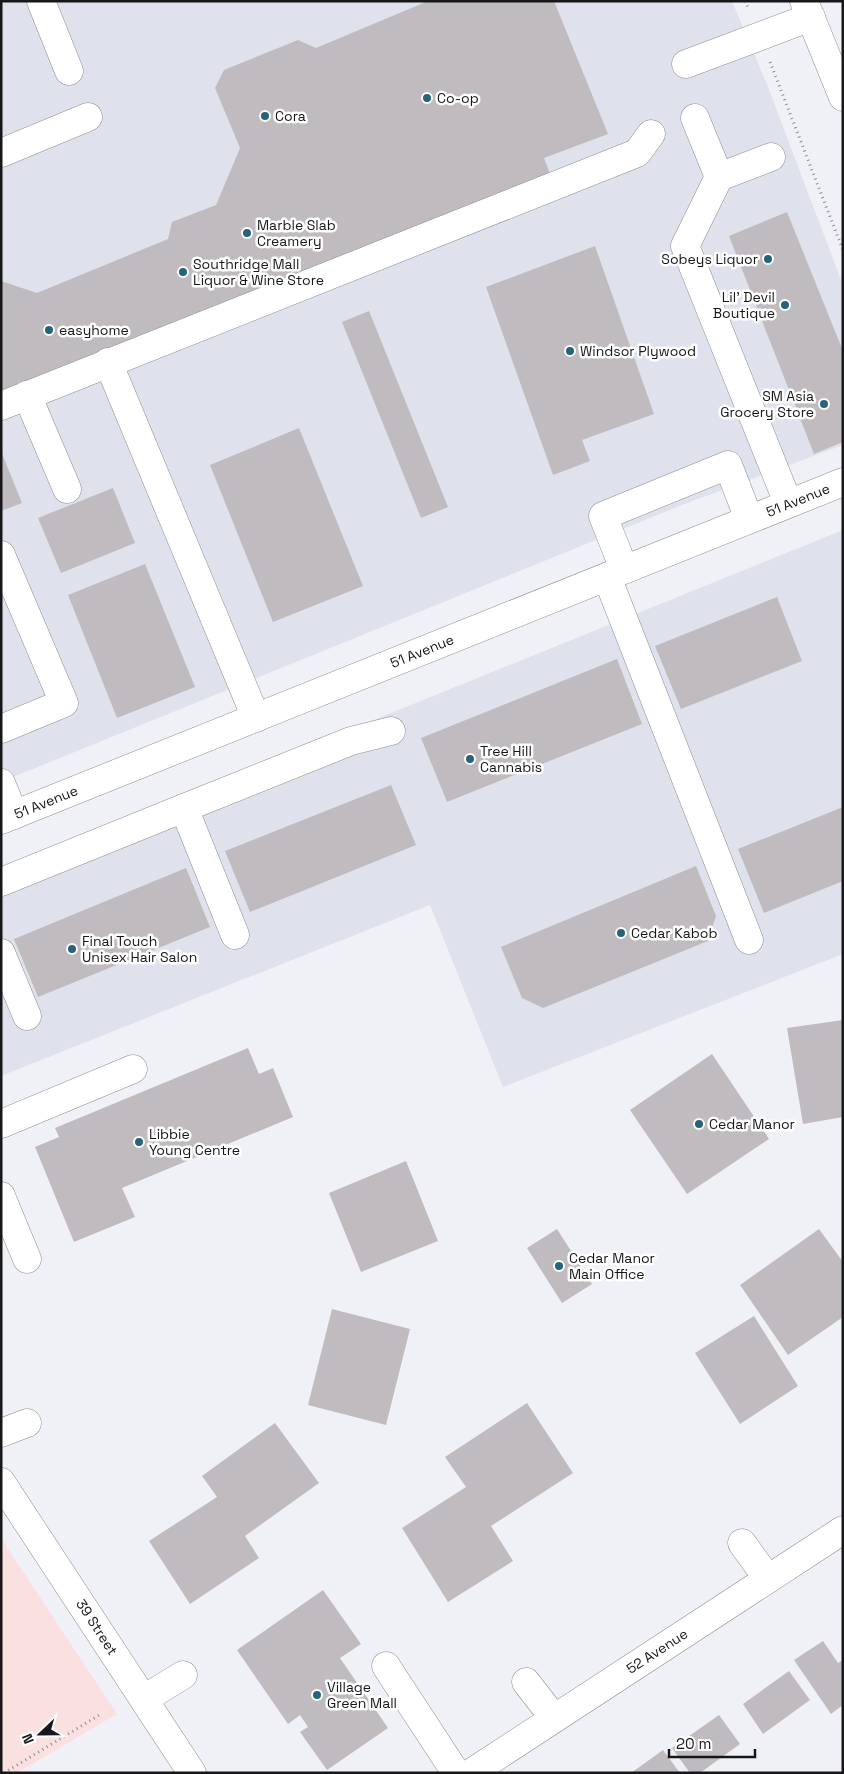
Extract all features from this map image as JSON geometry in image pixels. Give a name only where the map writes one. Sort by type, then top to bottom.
[{"type":"street","points":[[41,1],[69,71]]},
{"type":"street","points":[[686,64],[760,37],[807,9],[843,97]]},
{"type":"street","points":[[1,152],[88,117]]},
{"type":"street","points":[[696,118],[719,177]]},
{"type":"street","points":[[1,406],[637,153],[651,134]]},
{"type":"street","points":[[771,157],[719,177],[685,246],[788,503]]},
{"type":"street","points":[[108,362],[256,718]]},
{"type":"street","points":[[27,395],[68,489]]},
{"type":"street","points":[[749,940],[615,573],[603,516],[728,465],[750,520]]},
{"type":"street","name":"51 Avenue","points":[[8,817],[843,482]]},
{"type":"street","points":[[1,555],[64,703],[1,729]]},
{"type":"street","points":[[1,882],[351,741],[391,731]]},
{"type":"street","points":[[1,783],[8,817]]},
{"type":"street","points":[[184,808],[235,935]]},
{"type":"street","points":[[1,953],[27,1016]]},
{"type":"street","points":[[1,1124],[133,1069]]},
{"type":"street","points":[[1,1196],[26,1259]]},
{"type":"street","points":[[1,1432],[27,1423]]},
{"type":"street","name":"39 Street","points":[[1,1482],[192,1773]]},
{"type":"street","name":"52 Avenue","points":[[471,1773],[843,1530]]},
{"type":"street","points":[[742,1543],[768,1579]]},
{"type":"street","points":[[386,1666],[456,1773]]},
{"type":"street","points":[[144,1699],[183,1675]]},
{"type":"street","points":[[526,1682],[554,1718]]},
{"type":"path","points":[[746,1],[843,250]]},
{"type":"path","points":[[4,1773],[101,1714]]},
{"type":"shaded area","points":[[1,1],[732,1],[768,87],[843,285],[843,445],[682,505],[1,782]]},
{"type":"shaded area","points":[[843,530],[843,954],[503,1087],[430,905],[1,1076],[1,871]]},
{"type":"shaded area","points":[[1,1538],[117,1714],[17,1773],[1,1773]]},
{"type":"building","points":[[428,1],[554,1],[608,134],[544,158],[550,174],[1,395],[1,281],[37,293],[168,239],[172,222],[216,205],[240,148],[215,88],[224,70],[298,40],[316,48]]},
{"type":"building","points":[[787,212],[843,351],[843,442],[814,454],[729,236]]},
{"type":"building","name":"Windsor Plywood","points":[[595,246],[654,414],[582,440],[590,461],[553,475],[486,287]]},
{"type":"building","points":[[369,311],[448,507],[421,518],[342,322]]},
{"type":"building","points":[[299,428],[363,586],[273,622],[210,465]]},
{"type":"building","points":[[1,451],[22,503],[1,511]]},
{"type":"building","points":[[113,488],[135,543],[61,573],[38,518]]},
{"type":"building","points":[[145,564],[195,687],[117,718],[68,595]]},
{"type":"building","points":[[777,597],[802,661],[681,709],[655,646]]},
{"type":"building","points":[[617,659],[642,724],[447,802],[421,738]]},
{"type":"building","points":[[391,785],[416,845],[250,912],[225,851]]},
{"type":"building","points":[[843,807],[843,881],[764,913],[738,849]]},
{"type":"building","points":[[696,866],[716,916],[708,941],[543,1008],[522,998],[501,947]]},
{"type":"building","points":[[186,868],[210,927],[38,997],[14,939]]},
{"type":"building","name":"Cedar Manor","points":[[843,1020],[843,1117],[803,1124],[787,1028]]},
{"type":"building","name":"Libbie Young Centre","points":[[248,1048],[259,1074],[273,1068],[293,1117],[122,1188],[135,1217],[74,1242],[35,1147],[59,1137],[55,1128]]},
{"type":"building","name":"Cedar Manor","points":[[712,1054],[769,1139],[687,1194],[630,1110]]},
{"type":"building","points":[[406,1161],[438,1241],[361,1272],[329,1193]]},
{"type":"building","name":"Cedar Manor Main Office","points":[[557,1229],[592,1284],[562,1303],[527,1248]]},
{"type":"building","points":[[819,1229],[843,1262],[843,1317],[788,1355],[740,1285]]},
{"type":"building","points":[[332,1309],[410,1329],[386,1425],[308,1405]]},
{"type":"building","points":[[754,1316],[798,1386],[740,1424],[695,1353]]},
{"type":"building","points":[[527,1403],[573,1473],[491,1526],[513,1561],[448,1602],[402,1528],[466,1487],[445,1457]]},
{"type":"building","points":[[275,1423],[319,1483],[245,1536],[259,1558],[190,1604],[149,1541],[217,1497],[202,1476]]},
{"type":"building","name":"Village Green Mall","points":[[323,1590],[361,1644],[340,1658],[388,1728],[327,1770],[300,1732],[308,1727],[300,1715],[288,1724],[237,1650]]},
{"type":"building","points":[[823,1641],[838,1663],[843,1660],[843,1705],[831,1714],[794,1660]]},
{"type":"building","points":[[789,1671],[810,1700],[763,1734],[743,1704]]},
{"type":"building","points":[[719,1715],[740,1744],[700,1773],[690,1773],[672,1748]]},
{"type":"building","points":[[663,1750],[680,1773],[631,1773]]},
{"type":"place","name":"Co-op","points":[[427,98]]},
{"type":"place","name":"Cora","points":[[265,116]]},
{"type":"place","name":"Marble Slab Creamery","points":[[247,233]]},
{"type":"place","name":"Sobeys Liquor","points":[[768,259]]},
{"type":"place","name":"Southridge Mall Liquor & Wine Store","points":[[183,272]]},
{"type":"place","name":"Lil' Devil Boutique","points":[[785,305]]},
{"type":"place","name":"easyhome","points":[[49,330]]},
{"type":"place","name":"Windsor Plywood","points":[[570,351]]},
{"type":"place","name":"SM Asia Grocery Store","points":[[824,404]]},
{"type":"place","name":"Tree Hill Cannabis","points":[[470,759]]},
{"type":"place","name":"Cedar Kabob","points":[[621,933]]},
{"type":"place","name":"Final Touch Unisex Hair Salon","points":[[72,949]]},
{"type":"place","name":"Cedar Manor","points":[[699,1124]]},
{"type":"place","name":"Libbie Young Centre","points":[[139,1142]]},
{"type":"place","name":"Cedar Manor Main Office","points":[[559,1266]]},
{"type":"place","name":"Village Green Mall","points":[[317,1695]]}]
